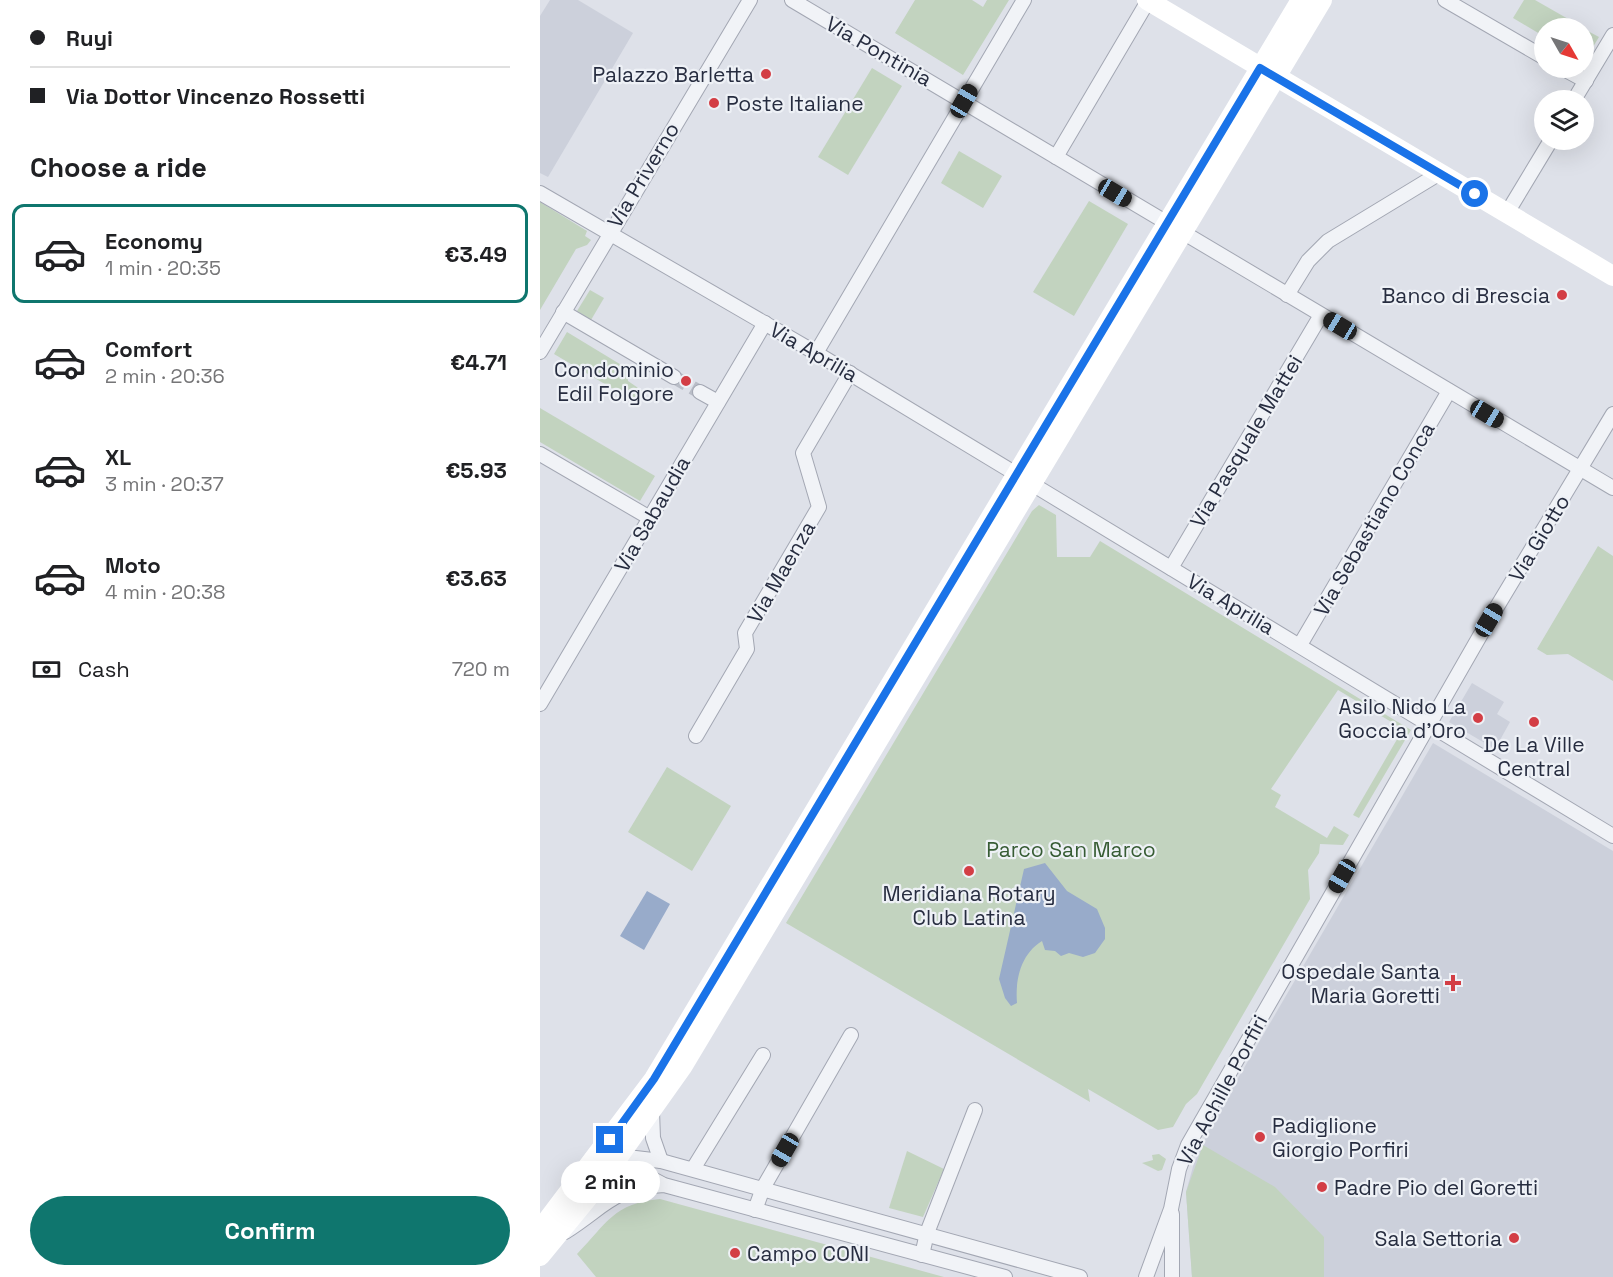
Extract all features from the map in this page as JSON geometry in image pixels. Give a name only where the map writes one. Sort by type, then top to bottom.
[{"type":"street","name":"Via Priverno","points":[[540,352],[750,0]]},
{"type":"street","name":"Via Pontinia","points":[[792,0],[1613,488]]},
{"type":"street","points":[[816,353],[1024,0]]},
{"type":"street","points":[[1268,72],[1301,0]]},
{"type":"street","points":[[608,1156],[652,1111],[682,1067],[1024,479],[1174,228],[1268,72],[1322,0]]},
{"type":"street","points":[[1445,0],[1534,52]]},
{"type":"street","points":[[1056,157],[1157,3],[1268,72],[1613,276]]},
{"type":"street","points":[[1580,90],[1613,35]]},
{"type":"street","points":[[1580,78],[1586,81]]},
{"type":"street","points":[[1507,213],[1545,150]]},
{"type":"street","points":[[1287,295],[1308,261],[1328,242],[1440,174]]},
{"type":"street","name":"Via Aprilia","points":[[540,193],[850,373],[1613,836]]},
{"type":"street","points":[[563,312],[674,377]]},
{"type":"street","name":"Via Pasquale Mattei","points":[[1171,568],[1321,315]]},
{"type":"street","name":"Via Sabaudia","points":[[540,705],[765,323]]},
{"type":"street","name":"Via Maenza","points":[[696,736],[747,649],[745,633],[819,507],[803,453],[850,373]]},
{"type":"street","points":[[700,392],[718,402]]},
{"type":"street","name":"Via Sebastiano Conca","points":[[1300,645],[1449,392]]},
{"type":"street","name":"Via Giotto","points":[[1430,726],[1489,620],[1613,414]]},
{"type":"street","points":[[540,454],[650,518]]},
{"type":"street","points":[[540,1256],[548,1234],[608,1156],[1024,479]]},
{"type":"street","name":"Via Achille Porfiri","points":[[1172,1277],[1172,1209],[1179,1169],[1188,1145],[1430,726]]},
{"type":"street","points":[[755,1210],[763,1188],[851,1035]]},
{"type":"street","points":[[693,1169],[763,1055]]},
{"type":"street","points":[[922,1255],[927,1233],[975,1110]]},
{"type":"street","points":[[652,1111],[653,1138],[661,1161]]},
{"type":"street","points":[[608,1156],[661,1161],[693,1169],[1080,1277]]},
{"type":"street","points":[[608,1156],[664,1185],[1005,1277]]},
{"type":"street","points":[[548,1234],[617,1194],[645,1185],[664,1185]]},
{"type":"street","name":"Via Achille Porfiri","points":[[1146,1277],[1172,1209]]},
{"type":"shaded area","points":[[550,0],[578,0],[633,33],[548,177],[540,173],[540,16]]},
{"type":"shaded area","name":"Asilo Nido La Goccia d'Oro","points":[[1472,683],[1504,702],[1497,714],[1510,722],[1495,749],[1449,722]]},
{"type":"shaded area","name":"Ospedale Santa Maria Goretti","points":[[1433,743],[1613,851],[1613,1277],[1192,1277],[1186,1192],[1194,1163],[1216,1116]]},
{"type":"green space","points":[[915,0],[972,0],[983,7],[987,0],[1009,0],[963,75],[895,33]]},
{"type":"green space","points":[[1524,0],[1535,0],[1566,18],[1534,18],[1534,30],[1513,18]]},
{"type":"green space","points":[[1594,34],[1599,37],[1594,45]]},
{"type":"green space","points":[[872,68],[902,86],[848,175],[818,157]]},
{"type":"green space","points":[[959,151],[1002,176],[983,208],[941,183]]},
{"type":"green space","points":[[1089,201],[1128,224],[1074,316],[1033,292]]},
{"type":"green space","points":[[540,202],[587,231],[585,236],[591,240],[587,245],[576,249],[540,310]]},
{"type":"green space","points":[[590,290],[604,298],[591,320],[577,311]]},
{"type":"green space","points":[[567,332],[628,369],[628,381],[644,392],[637,403],[554,354]]},
{"type":"green space","points":[[540,408],[655,476],[640,501],[540,442]]},
{"type":"green space","name":"Parco San Marco","points":[[1039,505],[1056,515],[1057,557],[1090,557],[1100,541],[1411,730],[1359,818],[1353,815],[1403,729],[1338,690],[1271,789],[1281,795],[1275,807],[1327,838],[1334,826],[1349,835],[1343,845],[1320,844],[1319,853],[1308,870],[1310,899],[1197,1094],[1186,1104],[1173,1127],[1158,1130],[1088,1089],[1090,1102],[786,923],[1032,511]]},
{"type":"green space","points":[[1598,546],[1613,556],[1613,681],[1568,654],[1547,655],[1537,649]]},
{"type":"green space","points":[[667,767],[731,806],[692,871],[628,832]]},
{"type":"green space","points":[[1203,1145],[1275,1187],[1324,1237],[1324,1277],[1192,1277],[1186,1192]]},
{"type":"green space","points":[[907,1151],[944,1169],[923,1217],[889,1208]]},
{"type":"green space","points":[[1159,1154],[1166,1159],[1162,1170],[1158,1171],[1142,1163],[1153,1160],[1152,1155]]},
{"type":"green space","points":[[620,1172],[640,1177],[642,1180],[613,1192],[608,1188]]},
{"type":"green space","name":"Campo CONI","points":[[660,1199],[944,1277],[596,1277],[577,1254],[612,1216],[621,1210],[644,1201]]},
{"type":"water","points":[[1045,863],[1067,891],[1097,909],[1105,928],[1105,939],[1095,953],[1083,957],[1069,953],[1061,956],[1055,951],[1045,950],[1042,941],[1024,960],[1018,976],[1017,1003],[1011,1006],[1005,998],[999,979],[1024,869]]},
{"type":"water","points":[[647,891],[670,904],[644,950],[620,936]]},
{"type":"tunnel","points":[[674,377],[700,392]]},
{"type":"place","name":"Palazzo Barletta","points":[[766,74]]},
{"type":"place","name":"Poste Italiane","points":[[714,103]]},
{"type":"place","name":"Banco di Brescia","points":[[1562,295]]},
{"type":"place","name":"Condominio Edil Folgore","points":[[686,381]]},
{"type":"place","name":"Asilo Nido La Goccia d'Oro","points":[[1478,718]]},
{"type":"place","name":"De La Ville Central","points":[[1534,722]]},
{"type":"place","name":"Meridiana Rotary Club Latina","points":[[969,871]]},
{"type":"place","name":"Ospedale Santa Maria Goretti","points":[[1453,983]]},
{"type":"place","name":"Padiglione Giorgio Porfiri","points":[[1260,1137]]},
{"type":"place","name":"Padre Pio del Goretti","points":[[1322,1187]]},
{"type":"place","name":"Sala Settoria","points":[[1514,1238]]},
{"type":"place","name":"Campo CONI","points":[[735,1253]]},
{"type":"route","points":[[610,1140],[654,1079],[1260,68],[1475,194]]}]
